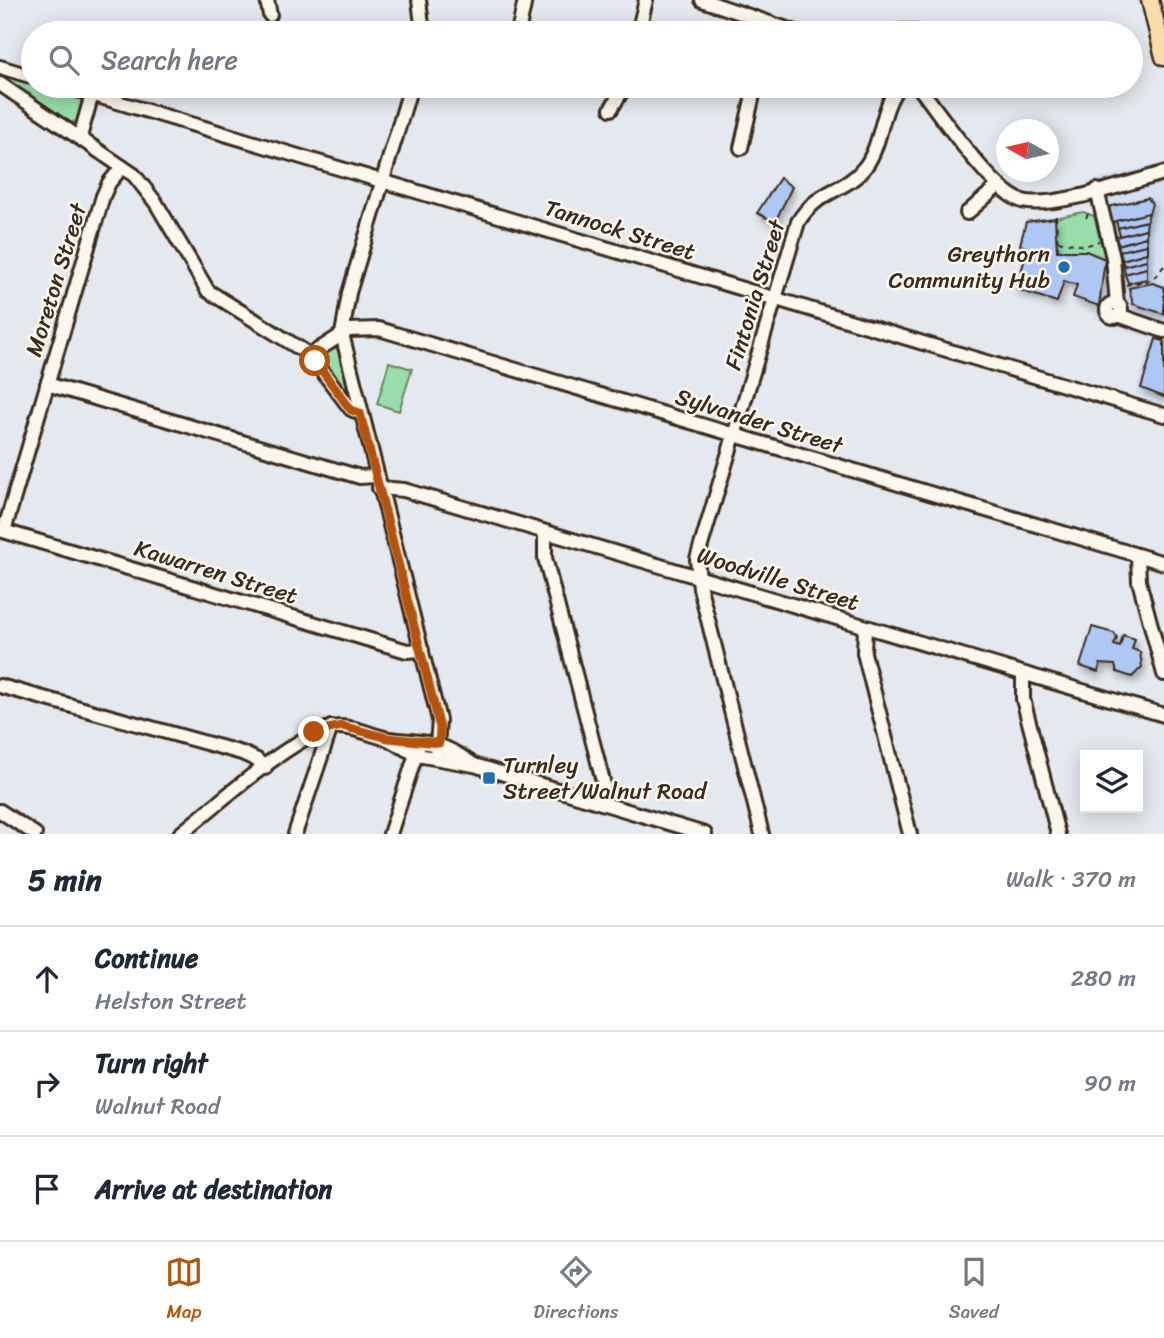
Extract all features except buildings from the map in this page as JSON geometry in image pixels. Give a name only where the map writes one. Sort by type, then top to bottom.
[{"type":"main road","points":[[1150,0],[1164,57]]},
{"type":"street","points":[[267,0],[270,15]]},
{"type":"street","points":[[419,0],[422,21]]},
{"type":"street","points":[[521,21],[525,0]]},
{"type":"street","points":[[641,21],[646,0]]},
{"type":"street","points":[[702,0],[753,21]]},
{"type":"street","points":[[0,67],[21,73]]},
{"type":"street","points":[[0,84],[21,98]]},
{"type":"street","points":[[21,98],[122,167],[145,187],[208,291],[310,355],[351,410],[360,413]]},
{"type":"street","points":[[80,137],[91,98]]},
{"type":"street","name":"Tannock Street","points":[[105,98],[1164,415]]},
{"type":"street","points":[[407,98],[349,293],[342,334],[377,482],[439,720],[436,758]]},
{"type":"street","points":[[611,109],[618,98]]},
{"type":"street","points":[[741,148],[752,98]]},
{"type":"street","name":"Fintonia Street","points":[[762,834],[698,577],[697,559],[775,299],[804,213],[822,195],[850,181],[868,163],[891,98]]},
{"type":"street","points":[[928,98],[998,186],[1020,200],[1041,203],[1164,173]]},
{"type":"street","name":"Moreton Street","points":[[2,530],[103,196],[122,167]]},
{"type":"street","points":[[967,213],[998,186]]},
{"type":"street","points":[[1097,190],[1114,258],[1117,309],[1164,331]]},
{"type":"street","name":"Sylvander Street","points":[[342,334],[356,328],[379,329],[1164,564]]},
{"type":"street","points":[[310,355],[342,334]]},
{"type":"street","name":"Woodville Street","points":[[47,384],[1164,715]]},
{"type":"street","name":"Kawarren Street","points":[[2,530],[407,651],[422,650]]},
{"type":"street","points":[[545,531],[545,558],[604,785],[602,803]]},
{"type":"street","points":[[1138,556],[1139,580],[1164,674]]},
{"type":"street","points":[[865,627],[864,653],[910,834]]},
{"type":"street","points":[[1023,675],[1023,699],[1058,834]]},
{"type":"street","points":[[0,687],[242,753],[257,760],[265,768]]},
{"type":"street","points":[[180,834],[312,734],[331,727],[342,726],[388,738],[439,743],[474,765]]},
{"type":"street","points":[[295,834],[331,727]]},
{"type":"street","points":[[312,734],[317,767]]},
{"type":"street","points":[[388,738],[417,755],[474,765],[705,834]]},
{"type":"street","points":[[390,834],[419,742]]},
{"type":"street","points":[[1,813],[35,834]]},
{"type":"path","points":[[1086,218],[1091,209]]},
{"type":"path","points":[[1056,216],[1058,251]]},
{"type":"path","points":[[1058,241],[1085,246],[1103,239]]},
{"type":"path","points":[[1113,274],[1121,277],[1127,286],[1152,280],[1164,266]]},
{"type":"shaded area","points":[[1164,162],[1164,402],[1135,394],[1151,339],[1095,319],[1102,296],[1107,259],[1087,182]]},
{"type":"green space","points":[[7,76],[21,78],[21,91],[6,81]]},
{"type":"green space","points":[[31,98],[80,98],[83,106],[78,121],[67,123]]},
{"type":"green space","points":[[1083,212],[1094,216],[1106,261],[1086,251],[1057,251],[1055,218]]},
{"type":"green space","points":[[333,346],[339,351],[348,394],[320,357]]},
{"type":"green space","points":[[389,362],[412,369],[399,411],[377,404]]},
{"type":"place","name":"Greythorn Community Hub","points":[[1064,267]]},
{"type":"place","name":"Turnley Street/Walnut Road","points":[[489,778]]},
{"type":"route","points":[[314,732],[342,726],[388,738],[439,743],[440,728],[360,413],[351,410],[315,361]]}]
